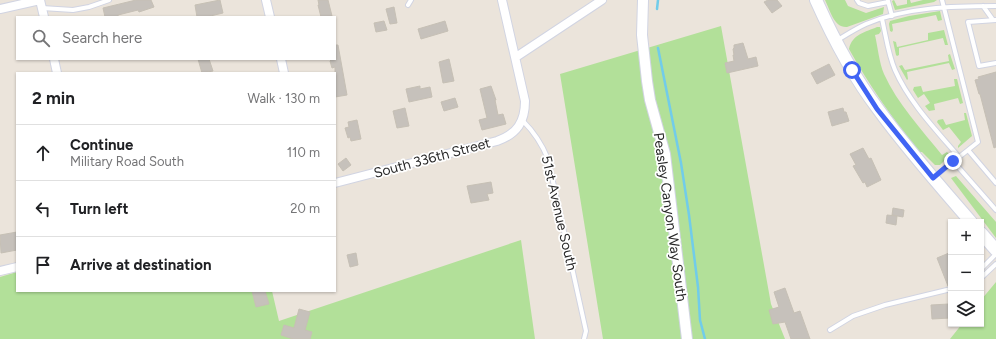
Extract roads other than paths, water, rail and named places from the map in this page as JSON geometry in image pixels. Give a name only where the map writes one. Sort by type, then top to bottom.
[{"type":"main road","points":[[816,0],[852,70],[877,109],[933,178],[969,219]]},
{"type":"main road","points":[[984,236],[996,250]]},
{"type":"street","points":[[266,0],[270,16]]},
{"type":"street","points":[[502,0],[525,101],[523,121]]},
{"type":"street","points":[[516,57],[602,0]]},
{"type":"street","name":"Peasley Canyon Way South","points":[[643,0],[642,34],[647,81],[650,100],[664,154],[687,339]]},
{"type":"street","points":[[0,9],[40,3],[44,16]]},
{"type":"street","points":[[54,60],[57,72]]},
{"type":"street","points":[[281,60],[284,72]]},
{"type":"street","name":"South 336th Street","points":[[336,183],[497,141],[506,138],[523,121]]},
{"type":"street","points":[[0,271],[16,267]]},
{"type":"lane","points":[[40,3],[73,10],[90,7],[109,0]]},
{"type":"lane","points":[[408,5],[412,0]]},
{"type":"lane","points":[[858,0],[859,3],[868,6],[888,1],[892,16]]},
{"type":"lane","points":[[874,0],[876,5]]},
{"type":"lane","points":[[933,178],[978,142],[942,0]]},
{"type":"lane","points":[[983,6],[994,20]]},
{"type":"lane","points":[[836,41],[857,29],[892,16],[923,10],[996,6]]},
{"type":"lane","points":[[882,19],[892,62],[903,86],[959,157]]},
{"type":"lane","points":[[994,20],[968,22],[980,66],[996,63]]},
{"type":"lane","name":"51st Avenue South","points":[[523,121],[532,129],[548,159],[586,331],[584,339]]},
{"type":"lane","points":[[968,150],[996,183]]},
{"type":"lane","points":[[953,161],[996,210]]},
{"type":"lane","points":[[984,266],[996,254]]},
{"type":"lane","points":[[984,275],[996,264]]},
{"type":"lane","points":[[830,330],[853,316],[885,305],[948,290]]},
{"type":"waterway","points":[[657,9],[658,0]]},
{"type":"waterway","points":[[658,48],[681,163],[698,287],[700,320],[705,339]]}]
